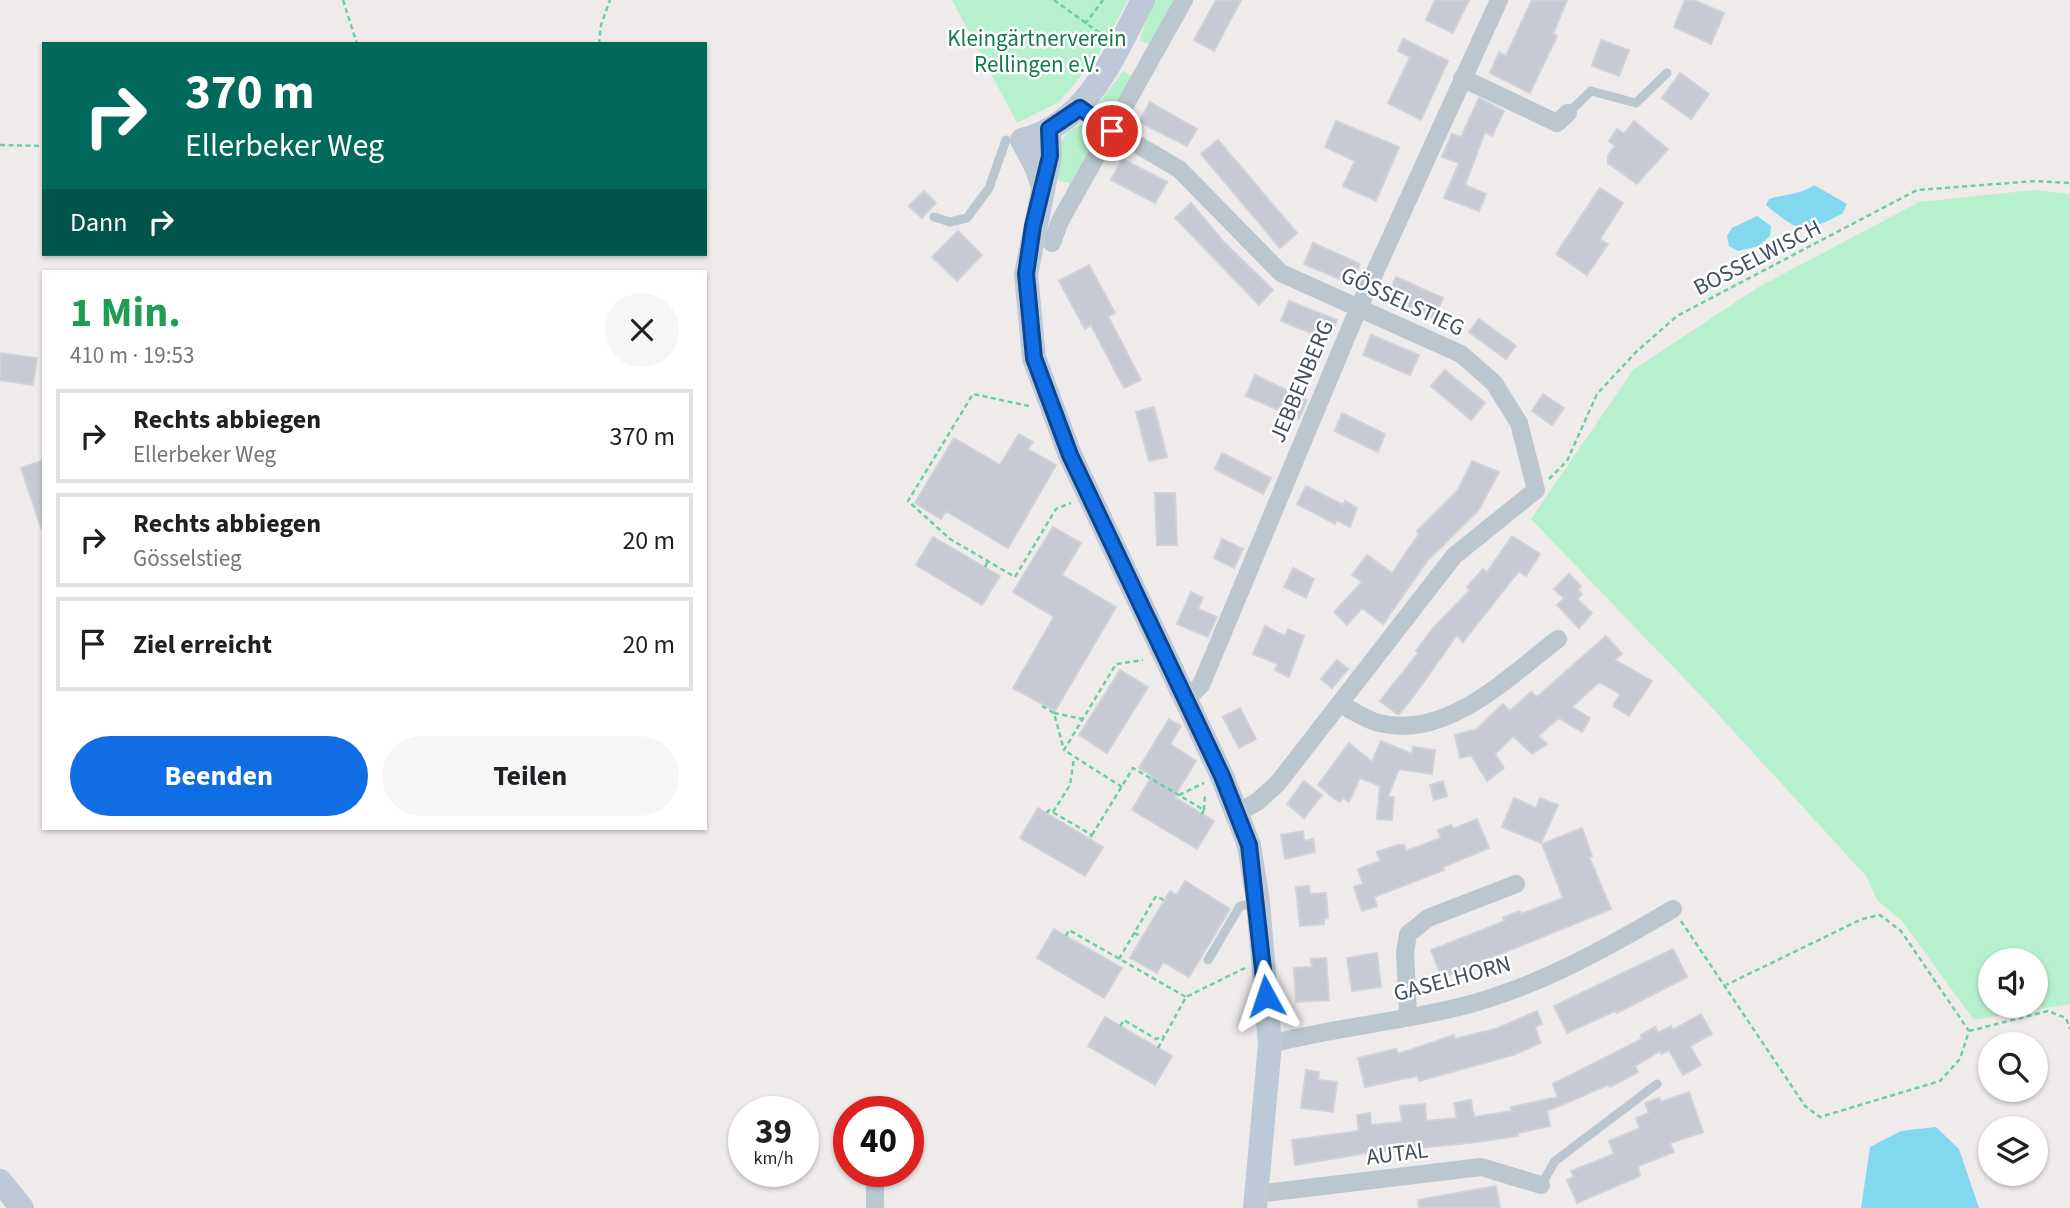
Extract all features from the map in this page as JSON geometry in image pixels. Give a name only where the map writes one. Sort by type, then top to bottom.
[{"type":"street","points":[[1014,140],[1037,136],[1080,108],[1096,85],[1143,0]]},
{"type":"street","points":[[1052,243],[1065,212],[1184,0]]},
{"type":"street","name":"JEBBENBERG","points":[[1185,701],[1201,685],[1359,307],[1499,0]]},
{"type":"street","points":[[1462,78],[1560,121]]},
{"type":"street","name":"GÖSSELSTIEG","points":[[1080,108],[1112,131],[1179,169],[1281,273],[1461,354],[1494,383],[1519,423],[1536,490]]},
{"type":"street","points":[[1049,129],[1050,156],[1042,184],[1026,274],[1034,358],[1070,455],[1237,813],[1249,845],[1258,902],[1270,1044],[1256,1201]]},
{"type":"street","points":[[1014,140],[1037,166],[1042,184]]},
{"type":"street","points":[[1237,813],[1257,802],[1278,783],[1454,556],[1536,490]]},
{"type":"street","points":[[1340,704],[1378,723],[1412,725],[1450,716],[1485,695],[1558,639]]},
{"type":"street","points":[[1408,1016],[1405,952],[1408,934],[1428,918],[1516,884]]},
{"type":"street","name":"GASELHORN","points":[[1270,1044],[1459,1007],[1511,991],[1597,954],[1673,909]]},
{"type":"street","name":"AUTAL","points":[[1256,1201],[1481,1167],[1541,1185]]},
{"type":"street","points":[[875,1187],[875,1208]]},
{"type":"lane","points":[[1560,121],[1591,91],[1636,103],[1667,73]]},
{"type":"lane","points":[[934,217],[950,222],[967,218],[989,188],[1014,140]]},
{"type":"lane","points":[[1208,960],[1240,906],[1258,902]]},
{"type":"lane","points":[[1541,1185],[1555,1161],[1657,1084]]},
{"type":"path","points":[[343,0],[356,42]]},
{"type":"path","points":[[599,42],[601,25],[610,0]]},
{"type":"path","points":[[1054,0],[1110,40]]},
{"type":"path","points":[[1085,24],[1103,0]]},
{"type":"path","points":[[0,145],[42,146]]},
{"type":"path","name":"BOSSELWISCH","points":[[1536,490],[1566,461],[1597,394],[1636,352],[1678,316],[1917,190],[2036,181],[2070,183]]},
{"type":"path","points":[[1040,408],[974,394],[908,501],[950,539],[1015,577],[1056,509],[1076,501]]},
{"type":"path","points":[[940,449],[946,452]]},
{"type":"path","points":[[919,483],[925,486]]},
{"type":"path","points":[[1039,537],[1045,540]]},
{"type":"path","points":[[946,544],[950,539]]},
{"type":"path","points":[[985,568],[988,561]]},
{"type":"path","points":[[1018,573],[1023,577]]},
{"type":"path","points":[[1064,750],[1116,664],[1153,658]]},
{"type":"path","points":[[1105,683],[1109,687]]},
{"type":"path","points":[[1042,706],[1054,713],[1090,719]]},
{"type":"path","points":[[1054,713],[1064,750],[1122,787]]},
{"type":"path","points":[[1053,812],[1070,786],[1074,757]]},
{"type":"path","points":[[1047,813],[1049,810],[1053,812],[1090,837],[1133,768],[1203,812],[1206,783]]},
{"type":"path","points":[[1179,795],[1211,780]]},
{"type":"path","points":[[1119,959],[1156,896],[1164,900]]},
{"type":"path","points":[[1673,909],[1805,1106],[1820,1117],[1940,1081],[1960,1059],[1969,1031]]},
{"type":"path","points":[[1726,985],[1862,919],[1880,915],[1901,931],[1969,1031]]},
{"type":"path","points":[[1066,936],[1069,930],[1186,998]]},
{"type":"path","points":[[1134,933],[1142,937]]},
{"type":"path","points":[[1103,957],[1107,951]]},
{"type":"path","points":[[1158,1048],[1186,998],[1254,963]]},
{"type":"path","points":[[1969,1031],[2048,1011],[2066,1018],[2070,1029]]},
{"type":"path","points":[[1121,1026],[1124,1020],[1156,1039],[1164,1036]]},
{"type":"green space","name":"Kleingärtnerverein Rellingen e.V.","points":[[952,0],[1128,0],[1097,57],[1059,102],[1017,123]]},
{"type":"green space","points":[[1152,0],[1177,0],[1153,46],[1140,40]]},
{"type":"green space","points":[[1123,71],[1135,78],[1111,117],[1105,116],[1097,109],[1098,104]]},
{"type":"green space","points":[[1088,124],[1102,131],[1071,184],[1055,179],[1058,152],[1065,136],[1070,130]]},
{"type":"green space","points":[[2035,190],[2070,194],[2070,1004],[2048,1008],[2048,948],[1978,948],[1978,1018],[1986,1018],[1974,1020],[1902,921],[1877,900],[1866,876],[1704,699],[1531,519],[1633,370],[1757,288],[1919,202]]},
{"type":"water","points":[[1814,185],[1847,204],[1843,213],[1819,225],[1803,228],[1795,226],[1766,205],[1769,199],[1798,193]]},
{"type":"water","points":[[1757,216],[1771,226],[1770,236],[1759,246],[1738,251],[1729,246],[1727,236],[1732,228]]},
{"type":"water","points":[[1936,1127],[1959,1149],[1979,1208],[1861,1208],[1870,1147],[1901,1131]]},
{"type":"building","points":[[1216,0],[1241,0],[1214,51],[1194,40]]},
{"type":"building","points":[[1435,0],[1469,0],[1453,33],[1426,20]]},
{"type":"building","points":[[1532,0],[1567,0],[1553,34],[1557,36],[1530,93],[1490,73],[1499,52],[1506,56]]},
{"type":"building","points":[[1685,0],[1693,0],[1724,13],[1711,44],[1674,27]]},
{"type":"building","points":[[1403,39],[1448,61],[1421,120],[1388,103],[1410,57],[1398,51]]},
{"type":"building","points":[[1601,40],[1629,50],[1619,76],[1592,66]]},
{"type":"building","points":[[1680,73],[1709,94],[1691,119],[1662,98]]},
{"type":"building","points":[[1479,98],[1504,111],[1492,136],[1485,132],[1465,185],[1486,194],[1479,211],[1444,198],[1459,163],[1442,157],[1452,134],[1461,137]]},
{"type":"building","points":[[1150,102],[1197,129],[1187,146],[1139,122]]},
{"type":"building","points":[[1336,121],[1399,147],[1376,201],[1343,186],[1355,161],[1325,147]]},
{"type":"building","points":[[1634,121],[1668,149],[1637,184],[1608,163],[1608,155],[1615,146],[1609,141],[1617,129],[1624,134]]},
{"type":"building","points":[[1218,140],[1297,233],[1280,248],[1201,154]]},
{"type":"building","points":[[1122,159],[1167,182],[1155,203],[1111,180]]},
{"type":"building","points":[[1600,188],[1623,203],[1600,239],[1608,244],[1587,275],[1556,254]]},
{"type":"building","points":[[924,191],[936,203],[922,218],[909,206]]},
{"type":"building","points":[[1191,203],[1223,241],[1273,290],[1259,305],[1175,218]]},
{"type":"building","points":[[958,231],[982,255],[957,281],[932,257]]},
{"type":"building","points":[[1313,243],[1360,264],[1351,284],[1304,264]]},
{"type":"building","points":[[1089,265],[1115,313],[1108,316],[1141,380],[1124,388],[1091,325],[1085,329],[1059,281]]},
{"type":"building","points":[[1396,277],[1443,298],[1434,318],[1387,297]]},
{"type":"building","points":[[1289,301],[1337,320],[1328,340],[1281,321]]},
{"type":"building","points":[[1479,319],[1516,346],[1506,359],[1469,332]]},
{"type":"building","points":[[1371,335],[1419,355],[1410,375],[1363,355]]},
{"type":"building","points":[[0,353],[37,358],[33,385],[0,380]]},
{"type":"building","points":[[1445,370],[1485,403],[1471,420],[1431,386]]},
{"type":"building","points":[[1255,375],[1307,400],[1299,419],[1246,396]]},
{"type":"building","points":[[1543,394],[1564,408],[1552,425],[1532,411]]},
{"type":"building","points":[[1154,407],[1167,457],[1149,461],[1136,412]]},
{"type":"building","points":[[1342,413],[1385,434],[1378,452],[1335,431]]},
{"type":"building","points":[[1019,434],[1033,442],[1028,449],[1056,465],[1008,548],[946,511],[941,519],[915,503],[954,438],[1000,465]]},
{"type":"building","points":[[1222,453],[1271,478],[1263,494],[1215,469]]},
{"type":"building","points":[[42,461],[42,528],[41,528],[21,468]]},
{"type":"building","points":[[1472,461],[1499,472],[1478,511],[1428,560],[1383,624],[1362,608],[1347,625],[1334,612],[1362,582],[1352,575],[1367,555],[1392,573],[1419,534],[1417,531],[1458,490]]},
{"type":"building","points":[[1306,486],[1343,505],[1345,501],[1357,508],[1350,527],[1337,520],[1335,524],[1297,504]]},
{"type":"building","points":[[1155,493],[1175,493],[1177,545],[1157,545]]},
{"type":"building","points":[[1053,527],[1081,543],[1062,575],[1116,607],[1055,711],[1013,688],[1054,617],[1013,592]]},
{"type":"building","points":[[1512,536],[1540,554],[1526,576],[1519,571],[1463,642],[1457,635],[1413,697],[1399,714],[1396,713],[1380,701],[1418,653],[1416,651],[1434,627],[1470,590],[1467,587],[1483,569],[1487,572]]},
{"type":"building","points":[[933,537],[1000,576],[982,605],[916,565]]},
{"type":"building","points":[[1222,539],[1243,549],[1234,568],[1214,558]]},
{"type":"building","points":[[1293,568],[1314,579],[1306,598],[1284,587]]},
{"type":"building","points":[[1569,574],[1581,586],[1578,590],[1582,594],[1577,599],[1592,613],[1579,628],[1557,605],[1564,598],[1554,589]]},
{"type":"building","points":[[1191,592],[1203,598],[1198,609],[1217,617],[1208,637],[1177,624]]},
{"type":"building","points":[[1265,626],[1285,636],[1288,629],[1304,636],[1289,677],[1275,670],[1278,664],[1253,654]]},
{"type":"building","points":[[1606,636],[1622,654],[1615,660],[1652,681],[1629,716],[1613,706],[1620,694],[1599,682],[1572,707],[1590,718],[1582,732],[1559,718],[1538,736],[1547,744],[1532,754],[1513,736],[1495,754],[1504,768],[1487,781],[1471,755],[1460,758],[1455,735],[1477,729],[1503,704],[1510,711],[1531,692],[1537,697]]},
{"type":"building","points":[[1337,660],[1348,669],[1332,688],[1321,679]]},
{"type":"building","points":[[1120,670],[1148,687],[1107,753],[1079,735]]},
{"type":"building","points":[[1240,708],[1256,739],[1239,748],[1223,717]]},
{"type":"building","points":[[1169,719],[1181,726],[1170,744],[1196,761],[1174,797],[1214,821],[1197,849],[1132,810],[1152,776],[1139,768]]},
{"type":"building","points":[[1381,741],[1412,754],[1413,747],[1435,750],[1432,774],[1399,769],[1388,797],[1394,797],[1392,820],[1377,819],[1380,786],[1360,778],[1349,802],[1343,798],[1340,802],[1318,785],[1349,743],[1372,762]]},
{"type":"building","points":[[1304,781],[1322,795],[1304,818],[1287,804]]},
{"type":"building","points":[[1443,781],[1447,796],[1434,800],[1430,785]]},
{"type":"building","points":[[1514,798],[1536,808],[1540,798],[1558,805],[1541,843],[1502,827]]},
{"type":"building","points":[[1038,808],[1103,847],[1085,876],[1020,838]]},
{"type":"building","points":[[1477,819],[1489,848],[1443,867],[1444,870],[1374,897],[1377,906],[1362,911],[1354,887],[1363,884],[1358,869],[1380,861],[1377,852],[1398,845],[1404,845],[1406,851],[1441,838],[1438,830],[1451,825],[1453,829]]},
{"type":"building","points":[[1582,828],[1592,856],[1589,857],[1611,909],[1442,978],[1431,950],[1505,921],[1503,918],[1512,914],[1520,911],[1521,914],[1563,898],[1542,844]]},
{"type":"building","points":[[1303,831],[1304,841],[1313,839],[1315,852],[1285,859],[1281,835]]},
{"type":"building","points":[[1185,881],[1230,909],[1189,977],[1163,962],[1157,973],[1130,958],[1170,891],[1177,895]]},
{"type":"building","points":[[1309,886],[1310,894],[1326,893],[1328,918],[1324,919],[1324,924],[1300,926],[1296,887]]},
{"type":"building","points":[[1054,929],[1122,968],[1104,998],[1037,958]]},
{"type":"building","points":[[1673,949],[1687,977],[1617,1013],[1615,1011],[1567,1033],[1554,1006]]},
{"type":"building","points":[[1377,953],[1381,987],[1352,991],[1347,958]]},
{"type":"building","points":[[1326,958],[1329,1000],[1296,1002],[1294,968],[1312,967],[1311,959]]},
{"type":"building","points":[[1537,1011],[1542,1024],[1535,1027],[1541,1043],[1513,1055],[1419,1081],[1417,1076],[1365,1087],[1358,1058],[1396,1049],[1398,1054],[1454,1035],[1455,1039],[1498,1028]]},
{"type":"building","points":[[1701,1014],[1712,1034],[1690,1046],[1701,1065],[1683,1075],[1669,1050],[1662,1054],[1660,1051],[1635,1066],[1638,1072],[1610,1087],[1608,1085],[1547,1111],[1550,1126],[1518,1133],[1518,1136],[1367,1153],[1295,1165],[1292,1140],[1359,1131],[1357,1115],[1370,1113],[1371,1125],[1402,1122],[1400,1106],[1425,1104],[1426,1121],[1457,1118],[1454,1103],[1471,1100],[1474,1117],[1512,1111],[1511,1107],[1558,1097],[1553,1084],[1642,1039],[1641,1035],[1655,1027],[1658,1033],[1671,1026],[1673,1030]]},
{"type":"building","points":[[1105,1017],[1172,1056],[1155,1085],[1088,1046]]},
{"type":"building","points":[[1306,1070],[1319,1072],[1318,1080],[1337,1082],[1333,1112],[1301,1108]]},
{"type":"building","points":[[1689,1092],[1703,1132],[1670,1143],[1674,1152],[1638,1166],[1640,1176],[1577,1203],[1567,1180],[1574,1177],[1571,1171],[1614,1154],[1609,1141],[1640,1128],[1636,1118],[1649,1113],[1645,1103],[1659,1098],[1661,1102]]},
{"type":"building","points":[[1496,1186],[1500,1208],[1419,1208],[1418,1200]]},
{"type":"route","points":[[1112,131],[1080,108],[1049,129],[1051,142],[1048,170],[1042,184],[1033,226],[1026,274],[1028,323],[1034,358],[1048,402],[1070,455],[1222,776],[1249,845],[1255,877],[1266,996]]}]
